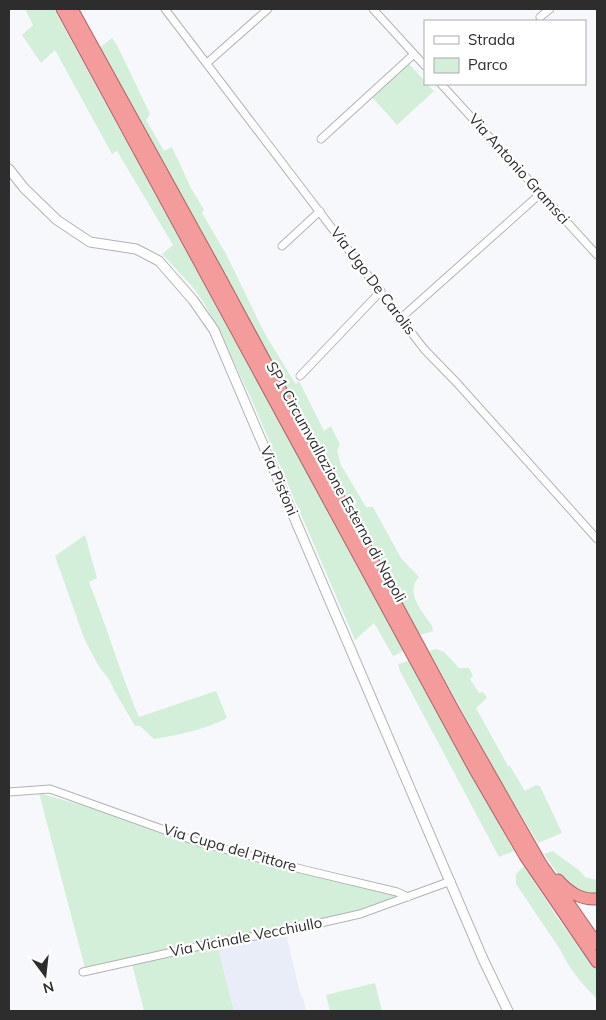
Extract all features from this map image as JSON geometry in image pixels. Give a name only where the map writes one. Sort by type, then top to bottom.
[{"type":"highway","name":"SP1 Circumvallazione Esterna di Napoli","points":[[62,9],[475,770],[525,856],[597,962]]},
{"type":"highway","name":"SP1 Circumvallazione Esterna di Napoli","points":[[72,9],[217,272],[450,704],[541,864],[597,944]]},
{"type":"highway","points":[[541,864],[571,892],[585,898],[597,899]]},
{"type":"street","name":"Via Ugo De Carolis","points":[[165,9],[424,350],[457,383],[596,534]]},
{"type":"street","points":[[207,63],[268,9]]},
{"type":"street","points":[[373,9],[424,65]]},
{"type":"street","points":[[540,17],[550,9]]},
{"type":"street","points":[[321,139],[414,54]]},
{"type":"street","name":"Via Antonio Gramsci","points":[[442,85],[597,255]]},
{"type":"street","name":"Via Pistoni","points":[[9,169],[24,188],[56,220],[90,242],[136,249],[159,261],[193,300],[214,330],[483,959],[508,1011]]},
{"type":"street","points":[[401,318],[540,194]]},
{"type":"street","points":[[282,246],[320,211]]},
{"type":"street","points":[[300,376],[381,291]]},
{"type":"street","name":"Via Cupa del Pittore","points":[[9,792],[50,789],[201,843],[397,892],[408,897]]},
{"type":"street","points":[[408,897],[450,881]]},
{"type":"street","name":"Via Vicinale Vecchiullo","points":[[82,972],[218,942],[285,931],[360,914],[408,897]]},
{"type":"shaded area","points":[[288,933],[287,938],[306,1011],[234,1011],[217,944]]},
{"type":"green space","points":[[25,9],[54,9],[404,651],[393,656],[374,623],[355,640],[250,396],[217,327],[204,303],[191,285],[162,254],[173,245],[117,151],[112,154],[55,50],[41,63],[22,35],[33,25]]},
{"type":"green space","points":[[112,38],[150,114],[146,120],[164,151],[172,147],[191,188],[204,210],[202,213],[226,254],[265,334],[295,383],[299,381],[324,431],[331,426],[340,445],[337,450],[341,465],[366,507],[373,507],[401,558],[419,577],[413,589],[414,596],[420,609],[432,626],[433,631],[420,635],[400,601],[311,431],[99,48]]},
{"type":"green space","points":[[408,63],[424,80],[424,85],[428,85],[434,91],[397,125],[371,96]]},
{"type":"green space","points":[[85,535],[97,578],[89,582],[139,717],[216,691],[227,718],[201,729],[154,739],[140,726],[135,726],[84,638],[55,556]]},
{"type":"green space","points":[[436,649],[444,652],[459,668],[469,668],[473,676],[470,679],[479,693],[483,692],[487,698],[476,708],[508,766],[510,766],[525,791],[536,785],[540,786],[562,833],[538,843],[500,780],[429,651]]},
{"type":"green space","points":[[409,661],[514,851],[499,857],[400,671],[398,664]]},
{"type":"green space","points":[[39,793],[91,808],[181,841],[393,894],[396,898],[336,916],[178,946],[85,968]]},
{"type":"green space","points":[[553,851],[578,869],[585,877],[597,880],[597,895],[578,891],[563,881],[544,854]]},
{"type":"green space","points":[[524,866],[557,917],[597,971],[597,999],[572,970],[516,884],[516,874]]},
{"type":"green space","points":[[217,944],[234,1011],[144,1011],[132,964]]},
{"type":"green space","points":[[375,983],[382,1011],[330,1011],[326,995]]}]
